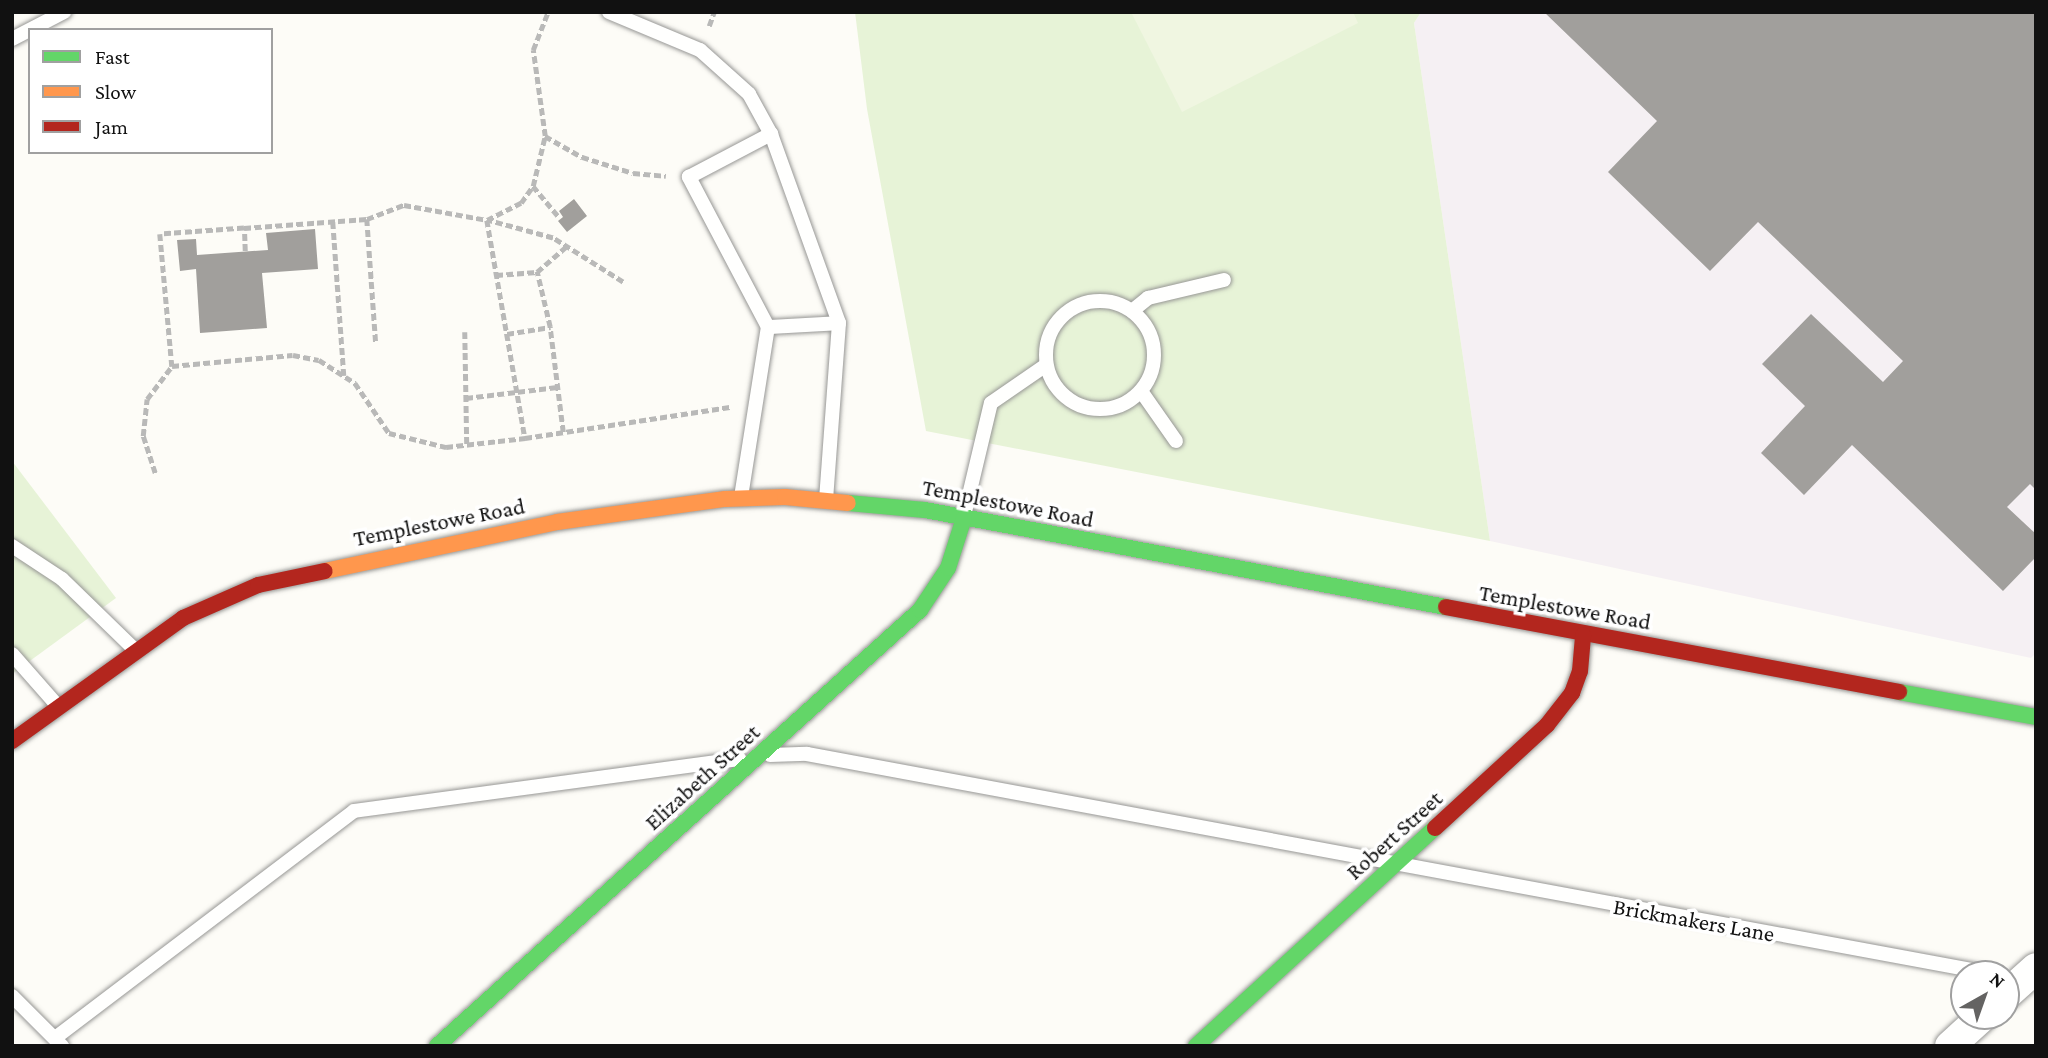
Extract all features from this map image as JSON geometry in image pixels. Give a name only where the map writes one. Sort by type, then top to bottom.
[{"type":"main road","name":"Templestowe Road","points":[[12,741],[136,651],[218,599],[310,571],[557,522],[741,499],[826,498],[964,518],[2036,717]]},
{"type":"main road","name":"Elizabeth Street","points":[[438,1046],[920,610],[948,568],[964,518]]},
{"type":"main road","name":"Robert Street","points":[[1196,1046],[1395,866],[1561,709],[1580,671],[1583,635]]},
{"type":"street","points":[[1950,1046],[1968,1030]]},
{"type":"lane","points":[[33,28],[64,12]]},
{"type":"lane","points":[[609,12],[700,50],[749,94],[771,134],[839,323],[826,498]]},
{"type":"lane","points":[[12,39],[28,31]]},
{"type":"lane","points":[[741,499],[768,327],[689,177],[771,134]]},
{"type":"lane","points":[[1132,311],[1148,298],[1224,279]]},
{"type":"lane","points":[[1102,300],[1132,311],[1153,340],[1154,358],[1141,391],[1112,408],[1078,405],[1052,382],[1046,365],[1050,333],[1071,309],[1102,300]]},
{"type":"lane","points":[[768,327],[839,323]]},
{"type":"lane","points":[[964,518],[991,402],[1046,365]]},
{"type":"lane","points":[[1141,391],[1176,441]]},
{"type":"lane","points":[[12,546],[62,579],[136,651]]},
{"type":"lane","points":[[12,654],[58,706]]},
{"type":"lane","name":"Brickmakers Lane","points":[[58,1042],[354,811],[760,756],[807,754],[1395,866],[1950,966]]},
{"type":"lane","points":[[12,996],[58,1042]]},
{"type":"path","points":[[487,220],[521,203],[533,186],[545,136],[533,50],[548,12]]},
{"type":"path","points":[[545,136],[582,157],[633,173],[689,177]]},
{"type":"path","points":[[533,186],[558,216]]},
{"type":"path","points":[[155,473],[143,436],[147,400],[173,366],[160,234],[367,219],[404,205],[487,220],[567,246],[623,282]]},
{"type":"path","points":[[367,219],[376,344]]},
{"type":"path","points":[[487,220],[525,438]]},
{"type":"path","points":[[333,222],[344,376]]},
{"type":"path","points":[[244,228],[245,251]]},
{"type":"path","points":[[496,275],[537,272],[567,246]]},
{"type":"path","points":[[537,272],[550,327],[563,432]]},
{"type":"path","points":[[507,334],[550,327]]},
{"type":"path","points":[[465,332],[467,444]]},
{"type":"path","points":[[173,366],[293,355],[319,360],[355,383],[389,433],[446,447],[756,404]]},
{"type":"path","points":[[466,398],[557,387]]},
{"type":"shaded area","points":[[1421,12],[2036,12],[2036,653],[2031,658],[1490,541],[1414,23]]},
{"type":"green space","points":[[855,12],[1421,12],[1414,23],[1490,541],[926,431],[867,109]]},
{"type":"green space","points":[[1131,12],[1353,12],[1358,23],[1182,112]]},
{"type":"green space","points":[[12,461],[116,598],[12,674]]},
{"type":"building","points":[[1544,12],[2036,12],[2036,490],[2030,484],[2007,507],[2036,534],[2036,557],[2003,591],[1852,445],[1804,495],[1761,453],[1805,406],[1762,364],[1811,314],[1883,382],[1903,361],[1758,222],[1710,271],[1608,172],[1657,121]]},
{"type":"building","points":[[574,199],[587,216],[567,232],[558,221],[563,217],[559,211]]},
{"type":"building","points":[[315,229],[318,269],[262,273],[267,328],[200,333],[196,269],[180,271],[177,240],[196,239],[197,255],[268,250],[266,233]]},
{"type":"traffic: fast","points":[[848,503],[925,510],[1446,607]]},
{"type":"traffic: fast","points":[[437,1046],[920,610],[948,568],[964,518]]},
{"type":"traffic: fast","points":[[1899,692],[2036,717]]},
{"type":"traffic: fast","points":[[1196,1046],[1435,828]]},
{"type":"traffic: slow","points":[[325,571],[557,522],[725,499],[785,497],[848,503]]},
{"type":"traffic: jam","points":[[12,741],[183,618],[258,585],[325,571]]},
{"type":"traffic: jam","points":[[1446,607],[1899,692]]},
{"type":"traffic: jam","points":[[1435,828],[1547,725],[1572,693],[1580,671],[1583,635]]}]
